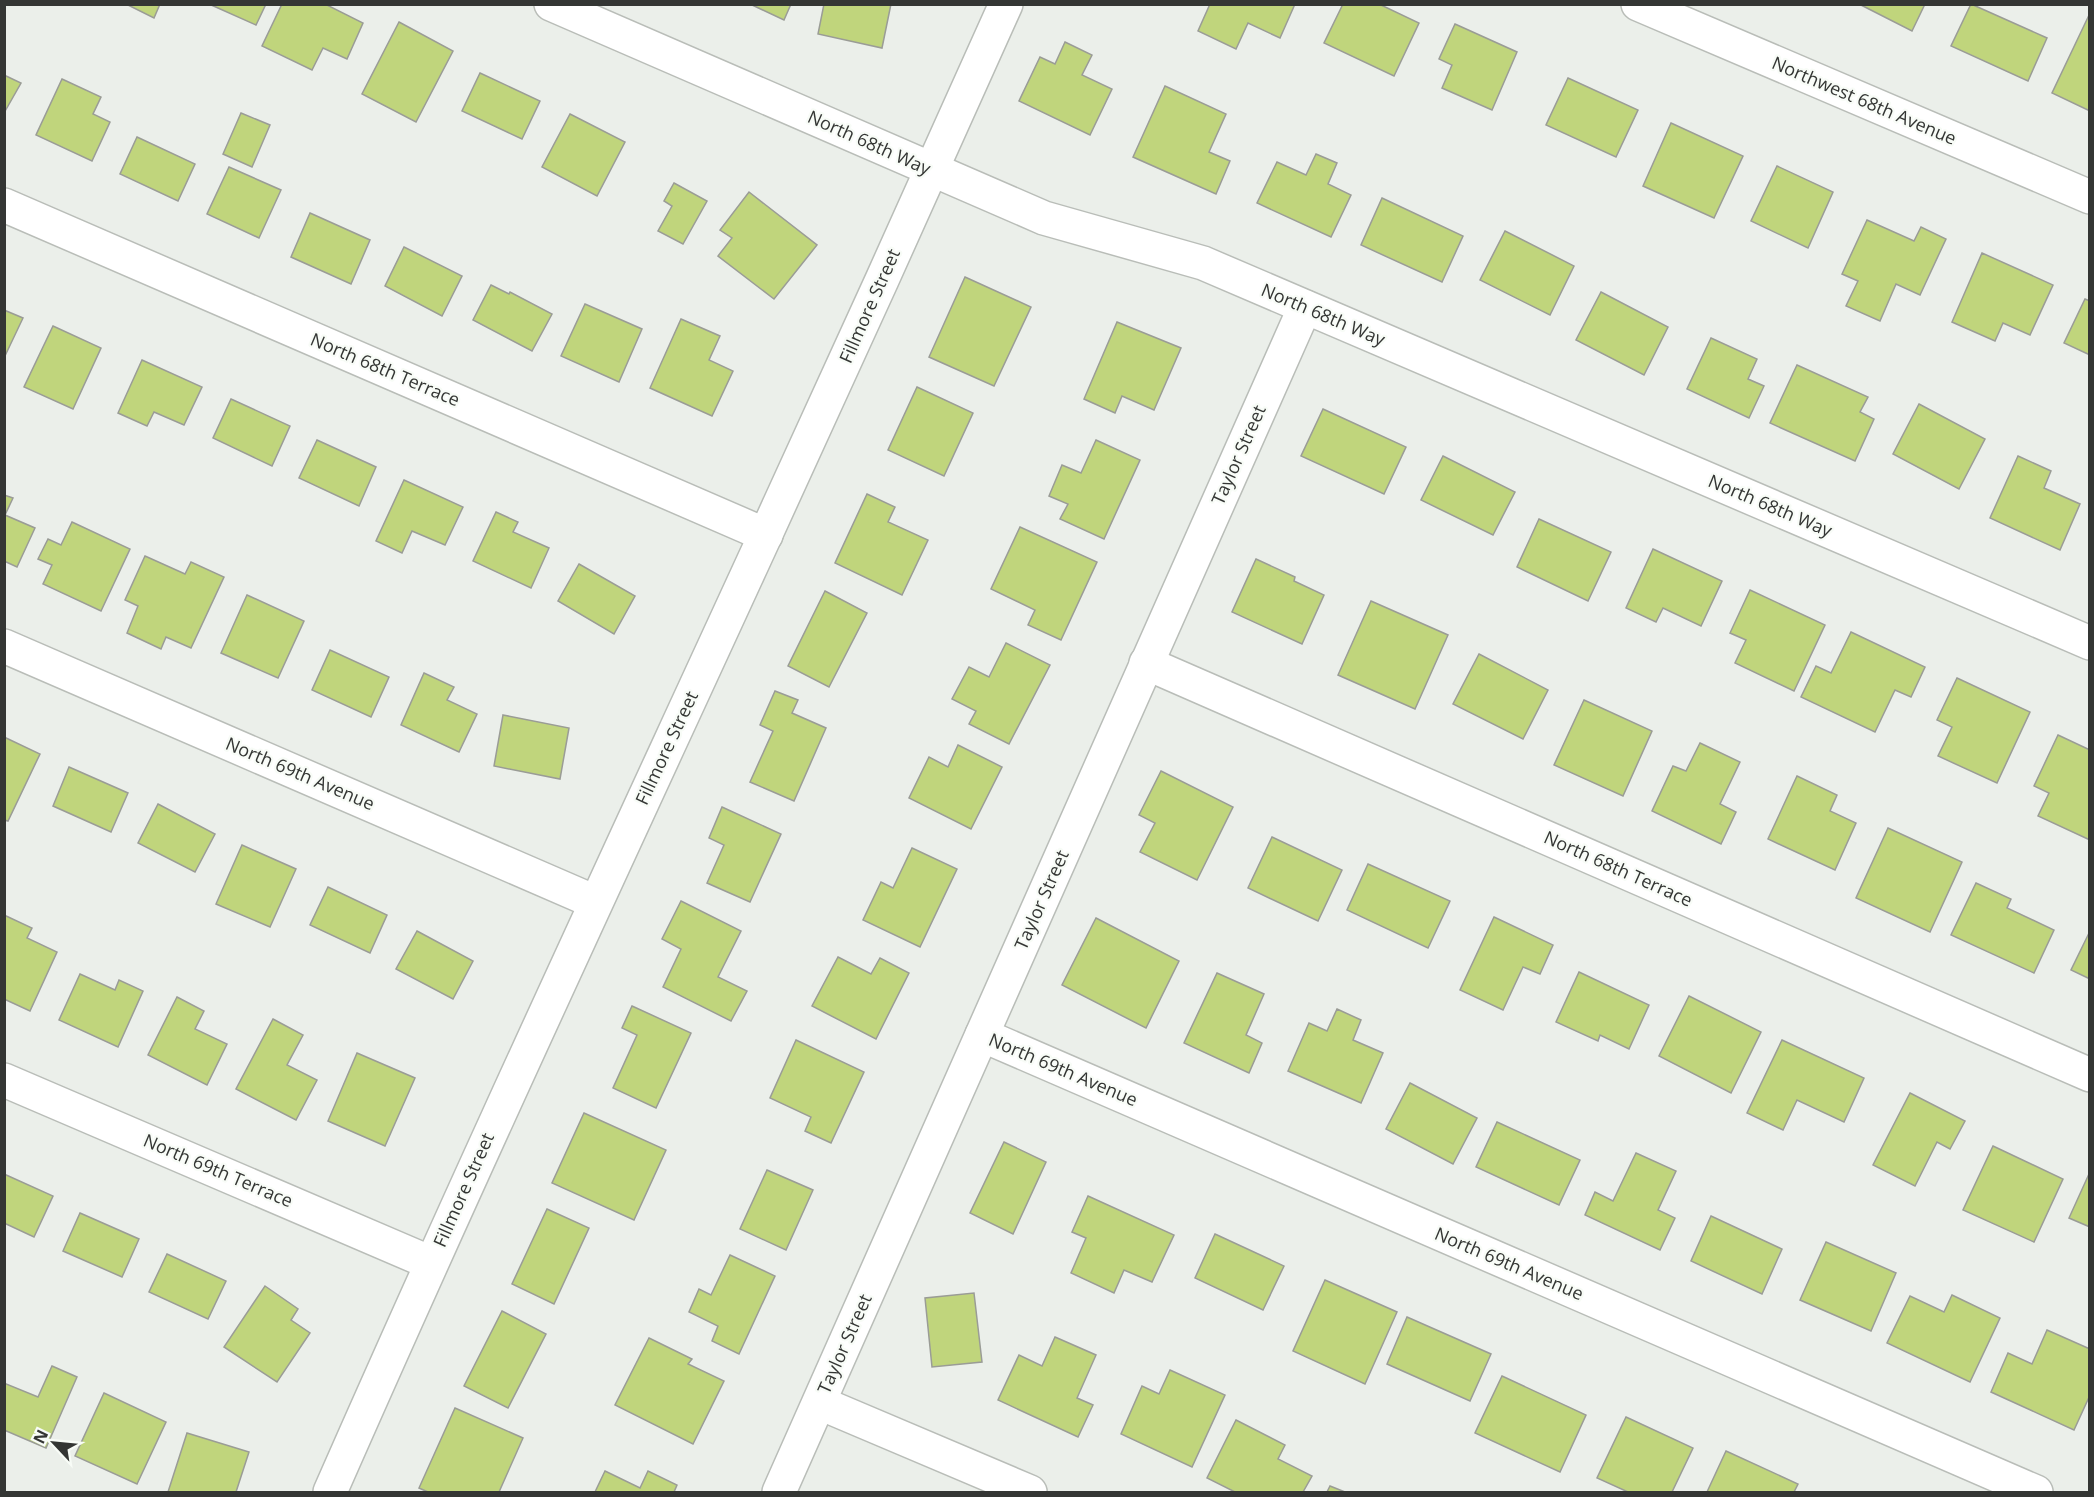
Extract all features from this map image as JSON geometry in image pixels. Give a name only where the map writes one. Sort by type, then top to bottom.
[{"type":"street","name":"North 68th Way","points":[[551,4],[1044,218],[1203,263],[2090,643]]},
{"type":"street","name":"Fillmore Street","points":[[330,1492],[595,902],[766,535],[1006,4]]},
{"type":"street","name":"Northwest 68th Avenue","points":[[1638,4],[2090,197]]},
{"type":"street","name":"North 68th Terrace","points":[[4,205],[766,535]]},
{"type":"street","name":"Taylor Street","points":[[779,1492],[1305,307]]},
{"type":"street","name":"North 69th Avenue","points":[[4,646],[595,902]]},
{"type":"street","name":"North 68th Terrace","points":[[1146,663],[2090,1076]]},
{"type":"street","name":"North 69th Avenue","points":[[982,1035],[2036,1492]]},
{"type":"street","name":"North 69th Terrace","points":[[4,1080],[431,1263]]},
{"type":"street","points":[[820,1403],[1030,1492]]},
{"type":"building","points":[[126,4],[160,4],[154,18]]},
{"type":"building","points":[[209,4],[266,4],[256,25]]},
{"type":"building","points":[[282,4],[325,4],[363,23],[347,59],[323,48],[312,70],[262,46]]},
{"type":"building","points":[[750,4],[791,4],[784,20]]},
{"type":"building","points":[[824,4],[891,4],[882,48],[818,34]]},
{"type":"building","points":[[1210,4],[1295,4],[1280,38],[1248,23],[1236,49],[1198,31]]},
{"type":"building","points":[[1343,4],[1379,4],[1419,23],[1394,76],[1324,43]]},
{"type":"building","points":[[1859,4],[1925,4],[1912,31]]},
{"type":"building","points":[[1971,4],[2047,38],[2028,81],[1951,46]]},
{"type":"building","points":[[2090,13],[2090,111],[2052,93]]},
{"type":"building","points":[[399,22],[453,51],[416,122],[362,94]]},
{"type":"building","points":[[1455,24],[1517,52],[1492,110],[1442,88],[1452,65],[1439,59]]},
{"type":"building","points":[[1065,42],[1092,55],[1082,75],[1112,89],[1090,135],[1019,101],[1040,57],[1055,64]]},
{"type":"building","points":[[480,73],[540,101],[522,139],[462,111]]},
{"type":"building","points":[[4,75],[21,83],[4,113]]},
{"type":"building","points":[[1568,78],[1638,110],[1616,157],[1546,125]]},
{"type":"building","points":[[62,79],[101,97],[93,114],[110,122],[92,161],[36,135]]},
{"type":"building","points":[[1165,86],[1226,114],[1209,152],[1230,161],[1216,194],[1133,157]]},
{"type":"building","points":[[241,113],[270,125],[252,167],[223,154]]},
{"type":"building","points":[[570,114],[625,142],[597,196],[542,167]]},
{"type":"building","points":[[1671,123],[1743,156],[1714,218],[1643,186]]},
{"type":"building","points":[[137,137],[195,164],[178,201],[120,174]]},
{"type":"building","points":[[1316,154],[1337,163],[1328,184],[1351,195],[1331,237],[1257,203],[1277,162],[1306,175]]},
{"type":"building","points":[[1777,166],[1833,192],[1808,248],[1751,221]]},
{"type":"building","points":[[229,167],[281,190],[259,238],[207,214]]},
{"type":"building","points":[[674,183],[707,201],[683,244],[658,231],[672,206],[664,201]]},
{"type":"building","points":[[749,192],[817,245],[774,299],[718,256],[732,238],[720,230]]},
{"type":"building","points":[[1382,198],[1463,236],[1442,282],[1361,245]]},
{"type":"building","points":[[310,213],[370,240],[351,284],[291,257]]},
{"type":"building","points":[[1867,220],[1914,241],[1921,227],[1946,239],[1920,295],[1896,284],[1880,321],[1846,306],[1858,281],[1842,274]]},
{"type":"building","points":[[1505,231],[1574,266],[1550,315],[1480,280]]},
{"type":"building","points":[[404,247],[462,276],[442,316],[385,286]]},
{"type":"building","points":[[1982,253],[2053,285],[2030,335],[2003,323],[1995,341],[1952,322]]},
{"type":"building","points":[[965,277],[1031,307],[994,386],[929,357]]},
{"type":"building","points":[[491,285],[509,294],[510,292],[552,314],[532,351],[473,320]]},
{"type":"building","points":[[1601,292],[1668,327],[1644,375],[1576,340]]},
{"type":"building","points":[[2085,299],[2090,301],[2090,355],[2064,343]]},
{"type":"building","points":[[585,304],[642,329],[619,382],[561,356]]},
{"type":"building","points":[[4,310],[23,318],[4,358]]},
{"type":"building","points":[[681,319],[720,336],[709,360],[733,371],[712,416],[650,388]]},
{"type":"building","points":[[1117,322],[1181,348],[1154,410],[1122,396],[1115,413],[1084,399]]},
{"type":"building","points":[[53,326],[101,348],[73,409],[24,387]]},
{"type":"building","points":[[1711,338],[1757,359],[1748,379],[1764,386],[1749,418],[1687,389]]},
{"type":"building","points":[[142,360],[202,387],[184,425],[154,412],[147,426],[118,413]]},
{"type":"building","points":[[1797,365],[1868,397],[1860,412],[1874,419],[1855,461],[1770,423]]},
{"type":"building","points":[[917,387],[973,413],[944,476],[888,450]]},
{"type":"building","points":[[231,399],[290,426],[272,466],[213,438]]},
{"type":"building","points":[[1919,404],[1985,439],[1959,489],[1893,454]]},
{"type":"building","points":[[1323,409],[1406,447],[1384,494],[1301,456]]},
{"type":"building","points":[[317,440],[376,467],[359,506],[299,478]]},
{"type":"building","points":[[1096,440],[1140,460],[1104,539],[1060,519],[1068,504],[1049,496],[1062,465],[1081,473]]},
{"type":"building","points":[[1443,456],[1515,492],[1493,535],[1421,500]]},
{"type":"building","points":[[2018,456],[2051,471],[2044,488],[2080,504],[2060,550],[1990,518]]},
{"type":"building","points":[[404,480],[463,507],[445,545],[412,531],[402,553],[376,541]]},
{"type":"building","points":[[867,494],[895,507],[888,522],[928,540],[902,595],[835,563]]},
{"type":"building","points":[[4,495],[13,498],[5,515],[35,528],[17,567],[4,561]]},
{"type":"building","points":[[496,512],[518,522],[513,532],[549,548],[531,588],[473,561]]},
{"type":"building","points":[[1539,519],[1611,552],[1588,601],[1517,567]]},
{"type":"building","points":[[72,522],[130,549],[101,611],[43,584],[52,565],[38,559],[48,539],[61,545]]},
{"type":"building","points":[[1020,527],[1097,562],[1061,640],[1028,625],[1035,610],[991,589]]},
{"type":"building","points":[[1653,549],[1722,581],[1701,626],[1663,608],[1656,622],[1626,608]]},
{"type":"building","points":[[145,556],[185,574],[191,562],[224,577],[191,648],[166,637],[161,649],[127,633],[138,606],[125,600]]},
{"type":"building","points":[[1256,559],[1295,577],[1294,581],[1324,595],[1302,644],[1232,612]]},
{"type":"building","points":[[579,564],[635,596],[614,634],[558,601]]},
{"type":"building","points":[[1750,590],[1825,625],[1794,691],[1735,663],[1746,640],[1730,633]]},
{"type":"building","points":[[825,591],[867,613],[829,687],[788,666]]},
{"type":"building","points":[[247,595],[304,621],[278,678],[221,653]]},
{"type":"building","points":[[1371,601],[1448,635],[1415,709],[1338,675]]},
{"type":"building","points":[[1851,632],[1925,667],[1911,697],[1895,690],[1875,732],[1801,697],[1816,666],[1831,673]]},
{"type":"building","points":[[1006,643],[1050,665],[1009,744],[969,724],[976,711],[952,699],[969,667],[989,677]]},
{"type":"building","points":[[330,650],[389,677],[371,717],[312,690]]},
{"type":"building","points":[[1479,654],[1548,690],[1523,739],[1453,704]]},
{"type":"building","points":[[424,673],[454,687],[447,700],[477,714],[459,752],[401,725]]},
{"type":"building","points":[[1957,678],[2030,712],[1997,783],[1938,756],[1952,727],[1937,720]]},
{"type":"building","points":[[775,691],[798,700],[792,713],[826,728],[794,801],[750,782],[773,731],[760,725]]},
{"type":"building","points":[[1584,700],[1652,731],[1623,796],[1554,765]]},
{"type":"building","points":[[503,715],[569,728],[560,779],[494,766]]},
{"type":"building","points":[[2058,735],[2090,750],[2090,840],[2038,816],[2049,793],[2034,786]]},
{"type":"building","points":[[4,737],[40,754],[8,821],[4,820]]},
{"type":"building","points":[[1700,743],[1740,762],[1720,804],[1736,812],[1721,844],[1652,811],[1673,766],[1686,771]]},
{"type":"building","points":[[958,745],[1002,767],[971,829],[909,798],[929,757],[948,767]]},
{"type":"building","points":[[69,767],[128,793],[111,832],[53,806]]},
{"type":"building","points":[[1161,771],[1233,807],[1197,880],[1140,852],[1155,823],[1139,815]]},
{"type":"building","points":[[1797,776],[1837,795],[1830,811],[1856,823],[1835,870],[1768,839]]},
{"type":"building","points":[[158,804],[215,834],[195,872],[138,843]]},
{"type":"building","points":[[722,807],[781,834],[750,902],[707,883],[724,845],[709,838]]},
{"type":"building","points":[[1888,828],[1962,862],[1930,932],[1856,898]]},
{"type":"building","points":[[1272,837],[1342,870],[1318,921],[1248,888]]},
{"type":"building","points":[[242,845],[296,869],[270,927],[216,904]]},
{"type":"building","points":[[912,848],[957,869],[920,947],[863,920],[881,882],[893,888]]},
{"type":"building","points":[[1368,864],[1450,901],[1428,948],[1347,910]]},
{"type":"building","points":[[1976,883],[2011,899],[2007,908],[2054,930],[2034,973],[1951,935]]},
{"type":"building","points":[[328,887],[387,915],[370,953],[310,925]]},
{"type":"building","points":[[681,901],[741,931],[718,977],[747,991],[731,1021],[663,987],[681,949],[662,939]]},
{"type":"building","points":[[4,915],[32,928],[27,938],[57,952],[30,1011],[4,999]]},
{"type":"building","points":[[1494,917],[1553,945],[1540,974],[1523,967],[1503,1010],[1460,990]]},
{"type":"building","points":[[1096,918],[1179,961],[1146,1028],[1062,985]]},
{"type":"building","points":[[417,931],[473,961],[453,999],[396,969]]},
{"type":"building","points":[[2090,931],[2090,979],[2071,970]]},
{"type":"building","points":[[838,957],[871,974],[880,958],[909,973],[876,1039],[812,1006]]},
{"type":"building","points":[[1579,972],[1649,1005],[1629,1049],[1600,1035],[1598,1041],[1556,1022]]},
{"type":"building","points":[[1217,973],[1264,994],[1246,1035],[1262,1043],[1249,1073],[1184,1043]]},
{"type":"building","points":[[80,974],[115,990],[119,980],[143,991],[118,1047],[59,1020]]},
{"type":"building","points":[[1689,996],[1761,1032],[1731,1093],[1659,1056]]},
{"type":"building","points":[[177,997],[204,1011],[195,1029],[227,1044],[207,1085],[148,1055]]},
{"type":"building","points":[[632,1006],[691,1033],[656,1108],[613,1088],[637,1035],[622,1028]]},
{"type":"building","points":[[1337,1009],[1361,1020],[1353,1040],[1383,1053],[1361,1103],[1288,1071],[1309,1023],[1327,1031]]},
{"type":"building","points":[[273,1019],[303,1035],[287,1065],[317,1080],[296,1120],[236,1089]]},
{"type":"building","points":[[796,1040],[864,1072],[831,1143],[805,1131],[811,1117],[770,1098]]},
{"type":"building","points":[[1782,1040],[1864,1078],[1844,1122],[1797,1100],[1783,1130],[1747,1113]]},
{"type":"building","points":[[357,1053],[415,1078],[385,1146],[328,1121]]},
{"type":"building","points":[[1410,1083],[1477,1118],[1453,1164],[1386,1129]]},
{"type":"building","points":[[1910,1093],[1965,1121],[1950,1149],[1937,1142],[1915,1186],[1873,1165]]},
{"type":"building","points":[[584,1113],[666,1150],[634,1220],[552,1183]]},
{"type":"building","points":[[1497,1122],[1580,1160],[1559,1205],[1476,1167]]},
{"type":"building","points":[[1004,1142],[1046,1162],[1013,1234],[970,1213]]},
{"type":"building","points":[[1993,1146],[2063,1179],[2034,1242],[1963,1210]]},
{"type":"building","points":[[1636,1153],[1676,1171],[1658,1210],[1675,1218],[1660,1250],[1585,1215],[1595,1192],[1613,1201]]},
{"type":"building","points":[[767,1170],[813,1190],[786,1250],[740,1229]]},
{"type":"building","points":[[4,1174],[53,1196],[34,1237],[4,1223]]},
{"type":"building","points":[[2090,1174],[2090,1227],[2069,1218]]},
{"type":"building","points":[[1088,1196],[1174,1235],[1152,1282],[1124,1270],[1114,1293],[1071,1273],[1086,1238],[1072,1232]]},
{"type":"building","points":[[547,1209],[589,1228],[554,1304],[512,1284]]},
{"type":"building","points":[[80,1213],[139,1239],[122,1277],[63,1251]]},
{"type":"building","points":[[1711,1216],[1782,1249],[1762,1294],[1691,1261]]},
{"type":"building","points":[[1215,1234],[1284,1266],[1263,1310],[1195,1278]]},
{"type":"building","points":[[1826,1242],[1896,1273],[1871,1331],[1800,1300]]},
{"type":"building","points":[[167,1254],[226,1281],[208,1319],[149,1292]]},
{"type":"building","points":[[730,1255],[775,1276],[739,1354],[712,1341],[718,1326],[689,1312],[699,1289],[711,1295]]},
{"type":"building","points":[[1325,1280],[1397,1312],[1365,1384],[1293,1351]]},
{"type":"building","points":[[265,1286],[298,1309],[291,1320],[310,1333],[277,1382],[224,1347]]},
{"type":"building","points":[[974,1293],[982,1362],[932,1367],[925,1298]]},
{"type":"building","points":[[1952,1295],[2000,1318],[1970,1382],[1887,1343],[1910,1296],[1944,1312]]},
{"type":"building","points":[[502,1311],[546,1334],[508,1408],[464,1386]]},
{"type":"building","points":[[1407,1317],[1491,1354],[1470,1401],[1387,1364]]},
{"type":"building","points":[[2047,1330],[2090,1349],[2090,1395],[2074,1430],[1991,1392],[2008,1353],[2032,1364]]},
{"type":"building","points":[[1055,1337],[1096,1355],[1077,1398],[1093,1405],[1078,1437],[998,1400],[1019,1355],[1042,1366]]},
{"type":"building","points":[[649,1338],[692,1359],[688,1364],[724,1381],[693,1444],[615,1405]]},
{"type":"building","points":[[52,1366],[77,1377],[46,1448],[4,1430],[4,1383],[38,1397]]},
{"type":"building","points":[[1170,1370],[1225,1395],[1192,1467],[1121,1434],[1142,1386],[1159,1394]]},
{"type":"building","points":[[1502,1376],[1586,1415],[1560,1472],[1475,1433]]},
{"type":"building","points":[[104,1393],[166,1422],[137,1484],[75,1456]]},
{"type":"building","points":[[455,1408],[523,1438],[499,1492],[428,1492],[419,1488]]},
{"type":"building","points":[[1626,1417],[1693,1448],[1672,1492],[1628,1492],[1597,1478]]},
{"type":"building","points":[[1236,1420],[1285,1445],[1278,1459],[1312,1476],[1303,1492],[1235,1492],[1207,1478]]},
{"type":"building","points":[[187,1433],[249,1452],[236,1492],[168,1492]]},
{"type":"building","points":[[1726,1451],[1798,1484],[1794,1492],[1707,1492]]},
{"type":"building","points":[[605,1471],[640,1488],[648,1471],[677,1485],[674,1492],[595,1492]]},
{"type":"building","points":[[1330,1486],[1345,1492],[1327,1492]]}]
